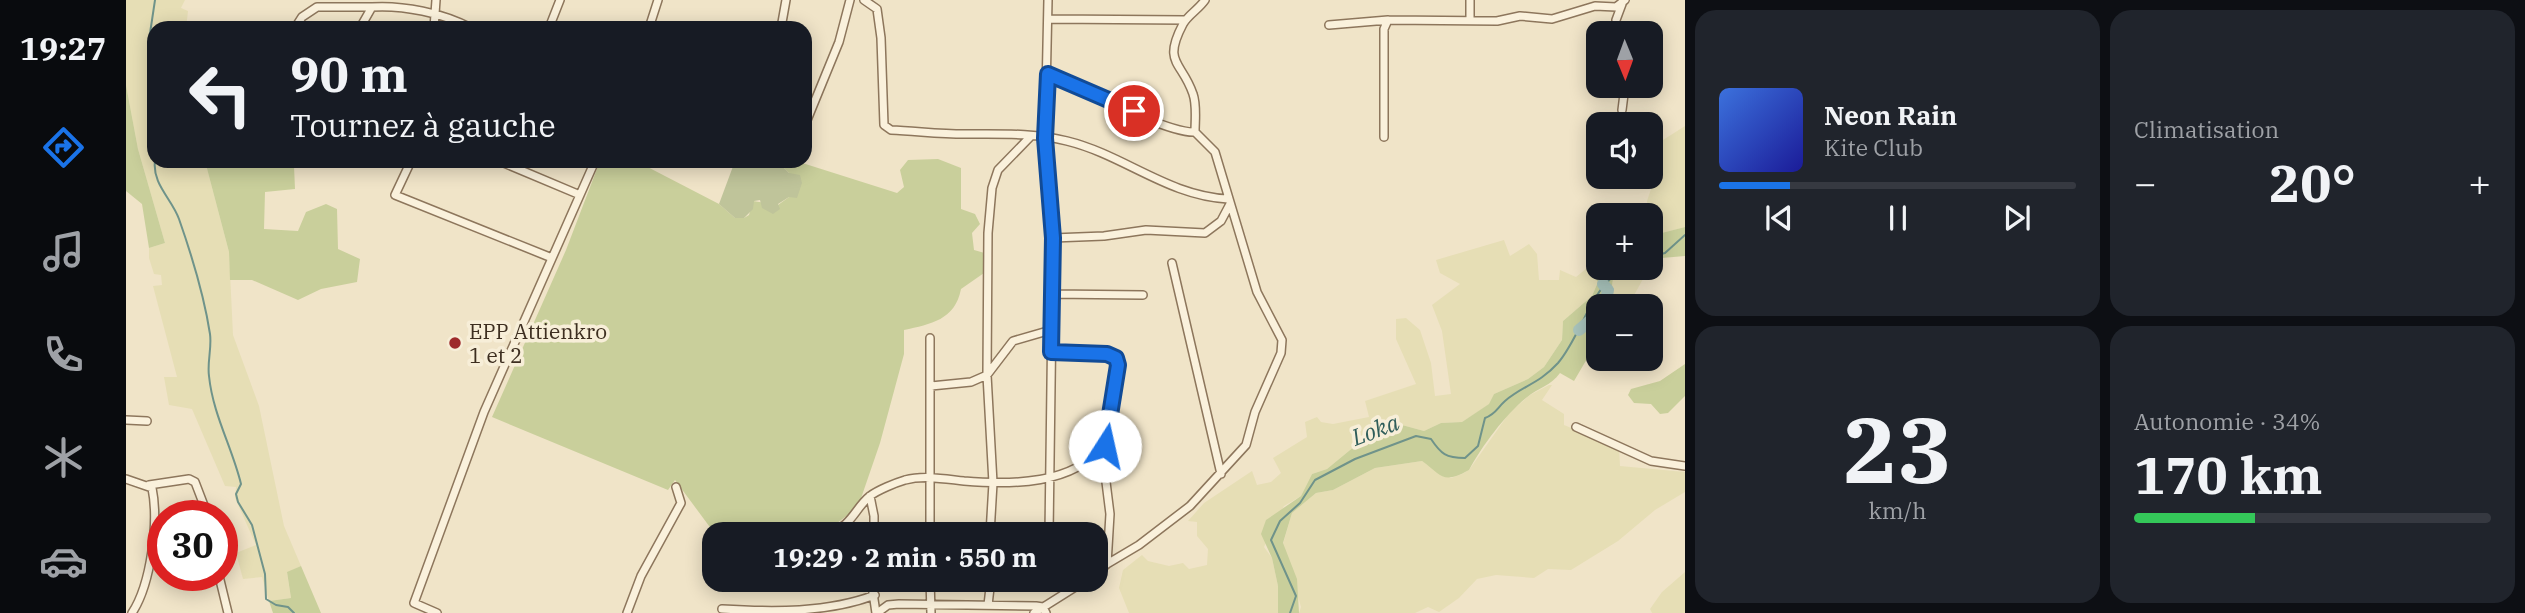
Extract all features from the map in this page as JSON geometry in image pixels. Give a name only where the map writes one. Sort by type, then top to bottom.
[{"type":"street","points":[[301,21],[311,9],[311,0]]},
{"type":"street","points":[[435,21],[436,0]]},
{"type":"street","points":[[552,21],[560,0]]},
{"type":"street","points":[[651,21],[658,0]]},
{"type":"street","points":[[782,21],[786,0]]},
{"type":"street","points":[[812,108],[839,42],[850,0]]},
{"type":"street","points":[[864,0],[877,9],[881,38],[884,125],[891,130],[974,134],[992,132],[1067,141],[1181,191],[1229,201]]},
{"type":"street","points":[[1048,0],[1045,138],[1053,238],[1049,522]]},
{"type":"street","points":[[1108,563],[1139,545],[1190,506],[1246,444],[1255,412],[1281,353],[1282,340],[1257,292],[1215,152],[1195,132],[1193,93],[1175,63],[1174,44],[1185,20],[1205,0]]},
{"type":"street","points":[[1470,0],[1470,20]]},
{"type":"street","points":[[1606,7],[1616,20],[1624,1]]},
{"type":"street","points":[[1329,24],[1388,20],[1497,21],[1520,16],[1552,19],[1595,6],[1606,7],[1624,1]]},
{"type":"street","points":[[364,21],[372,7]]},
{"type":"street","points":[[311,9],[404,7],[451,21]]},
{"type":"street","points":[[1048,19],[1185,20]]},
{"type":"street","points":[[1384,137],[1384,29],[1388,20]]},
{"type":"street","points":[[1048,74],[1156,121],[1187,133],[1195,132]]},
{"type":"street","points":[[1622,110],[1624,98]]},
{"type":"street","points":[[991,522],[993,483],[988,375],[988,233],[992,188],[998,170],[1031,136]]},
{"type":"street","points":[[408,168],[395,195],[552,258]]},
{"type":"street","points":[[516,168],[580,195]]},
{"type":"street","points":[[436,613],[414,603],[471,446],[592,168]]},
{"type":"street","points":[[1053,238],[1104,236],[1146,230],[1205,233],[1221,221],[1229,201]]},
{"type":"street","points":[[1172,263],[1221,474]]},
{"type":"street","points":[[1051,294],[1143,295]]},
{"type":"street","points":[[931,386],[971,382],[988,375],[1013,341],[1051,330]]},
{"type":"street","points":[[930,338],[930,522]]},
{"type":"street","points":[[1051,352],[1107,354],[1116,358],[1118,365],[1104,466],[1111,514],[1108,552]]},
{"type":"street","points":[[126,420],[147,421]]},
{"type":"street","points":[[1576,427],[1650,461],[1685,466]]},
{"type":"street","points":[[846,522],[870,496],[905,480],[931,478],[993,483],[1051,477],[1068,473],[1095,458],[1105,446]]},
{"type":"street","points":[[126,479],[149,485],[190,479],[195,482],[202,500]]},
{"type":"street","points":[[132,613],[143,590],[153,543],[155,519],[153,492],[149,485]]},
{"type":"street","points":[[627,613],[640,576],[681,503],[676,487]]},
{"type":"street","points":[[870,496],[874,522]]},
{"type":"street","points":[[223,591],[228,613]]},
{"type":"street","points":[[874,592],[877,613],[888,605],[931,609],[988,605],[1044,610]]},
{"type":"street","points":[[988,605],[990,592]]},
{"type":"street","points":[[1034,613],[1044,610],[1070,592]]},
{"type":"street","points":[[722,609],[801,612],[859,602],[875,595]]},
{"type":"shaded area","points":[[126,0],[185,0],[181,8],[188,11],[187,21],[147,21],[147,168],[207,168],[229,252],[233,335],[259,406],[284,526],[301,566],[287,573],[291,598],[269,601],[262,577],[243,579],[238,552],[256,545],[235,498],[236,487],[225,486],[192,409],[169,405],[164,377],[177,377],[153,286],[162,285],[161,275],[154,274],[149,258],[149,248],[165,243],[138,149],[126,85]]},
{"type":"shaded area","points":[[1685,126],[1685,227],[1663,233],[1663,203],[1647,201],[1651,189],[1663,189],[1663,140]]},
{"type":"shaded area","points":[[1504,240],[1510,256],[1529,244],[1537,254],[1539,280],[1559,280],[1560,270],[1576,277],[1586,269],[1586,280],[1598,282],[1593,294],[1586,294],[1586,301],[1563,321],[1562,340],[1544,367],[1528,379],[1494,394],[1490,404],[1462,422],[1441,423],[1424,431],[1402,425],[1383,430],[1361,441],[1327,469],[1312,474],[1301,496],[1284,506],[1264,547],[1272,558],[1278,586],[1278,613],[1129,613],[1119,588],[1123,570],[1142,555],[1148,561],[1169,566],[1183,563],[1189,569],[1207,565],[1208,549],[1197,536],[1197,522],[1188,521],[1204,503],[1252,471],[1257,485],[1271,482],[1281,473],[1273,458],[1307,437],[1305,422],[1317,417],[1321,422],[1333,424],[1369,417],[1365,401],[1416,384],[1396,339],[1396,319],[1406,318],[1420,330],[1431,363],[1435,396],[1451,394],[1442,331],[1432,305],[1460,284],[1440,273],[1436,260]]},
{"type":"shaded area","points":[[1613,280],[1642,280],[1635,294],[1611,294]]},
{"type":"shaded area","points":[[1552,385],[1542,400],[1564,414],[1564,425],[1619,448],[1620,466],[1685,472],[1685,492],[1655,510],[1618,541],[1571,570],[1548,569],[1534,578],[1496,575],[1477,579],[1459,598],[1439,612],[1428,607],[1415,613],[1299,613],[1301,607],[1283,544],[1292,513],[1316,493],[1333,490],[1375,468],[1422,461],[1451,478],[1462,474],[1469,470],[1510,412],[1530,395]]},
{"type":"shaded area","points":[[1685,572],[1685,613],[1652,613],[1650,609],[1662,592]]},
{"type":"green space","points":[[126,85],[138,149],[165,243],[149,248],[142,204],[126,191]]},
{"type":"green space","points":[[938,159],[961,168],[961,209],[975,214],[980,224],[972,233],[974,250],[988,254],[984,273],[961,289],[953,308],[947,314],[932,323],[904,330],[904,354],[880,443],[858,507],[838,522],[706,522],[675,480],[668,490],[492,417],[566,250],[597,168],[650,168],[719,204],[735,218],[749,215],[753,201],[778,205],[789,197],[789,173],[784,168],[812,166],[897,193],[904,187],[900,170],[908,160]]},
{"type":"green space","points":[[207,168],[294,168],[295,189],[265,192],[264,229],[298,231],[306,212],[326,204],[337,209],[338,249],[360,259],[357,282],[321,289],[298,300],[252,280],[230,280],[229,252]]},
{"type":"green space","points":[[732,168],[784,168],[789,173],[800,175],[802,183],[797,198],[789,197],[778,204],[780,209],[773,214],[762,208],[760,200],[754,201],[753,209],[744,218],[735,218],[719,204]]},
{"type":"green space","points":[[1685,227],[1685,256],[1663,258],[1663,233]]},
{"type":"green space","points":[[1596,280],[1613,280],[1611,294],[1593,294]]},
{"type":"green space","points":[[1586,301],[1586,360],[1574,381],[1560,373],[1553,381],[1526,398],[1494,431],[1469,470],[1448,477],[1439,474],[1422,461],[1375,468],[1333,490],[1316,493],[1292,513],[1283,543],[1297,579],[1299,613],[1278,613],[1278,586],[1272,558],[1261,534],[1266,520],[1301,496],[1312,474],[1327,469],[1361,441],[1383,430],[1402,425],[1424,431],[1441,423],[1462,422],[1489,404],[1494,394],[1528,379],[1544,367],[1562,340],[1563,321]]},
{"type":"green space","points":[[1685,364],[1685,396],[1668,413],[1660,414],[1651,404],[1634,403],[1628,395],[1631,389],[1660,381]]},
{"type":"green space","points":[[301,566],[321,613],[273,613],[269,601],[291,598],[287,572]]},
{"type":"waterway","points":[[152,21],[155,0]]},
{"type":"waterway","points":[[155,168],[159,184],[179,219],[201,290],[210,334],[211,390],[241,484],[236,494],[238,502],[252,525],[265,574],[266,599],[276,605],[288,607],[294,613]]},
{"type":"waterway","name":"Loka","points":[[1663,254],[1685,235]]},
{"type":"waterway","name":"Loka","points":[[1290,613],[1296,596],[1271,540],[1280,521],[1300,503],[1315,480],[1355,459],[1416,436],[1431,439],[1441,452],[1449,456],[1465,458],[1478,446],[1485,418],[1558,363],[1595,298],[1609,280]]},
{"type":"waterway","name":"Loka","points":[[1603,284],[1608,290],[1607,294]]},
{"type":"waterway","name":"Loka","points":[[1579,330],[1586,324]]},
{"type":"place","name":"EPP Attienkro 1 et 2","points":[[455,343]]},
{"type":"route","points":[[1105,446],[1118,365],[1116,358],[1107,354],[1051,352],[1053,238],[1051,182],[1045,138],[1048,74],[1134,111]]}]
